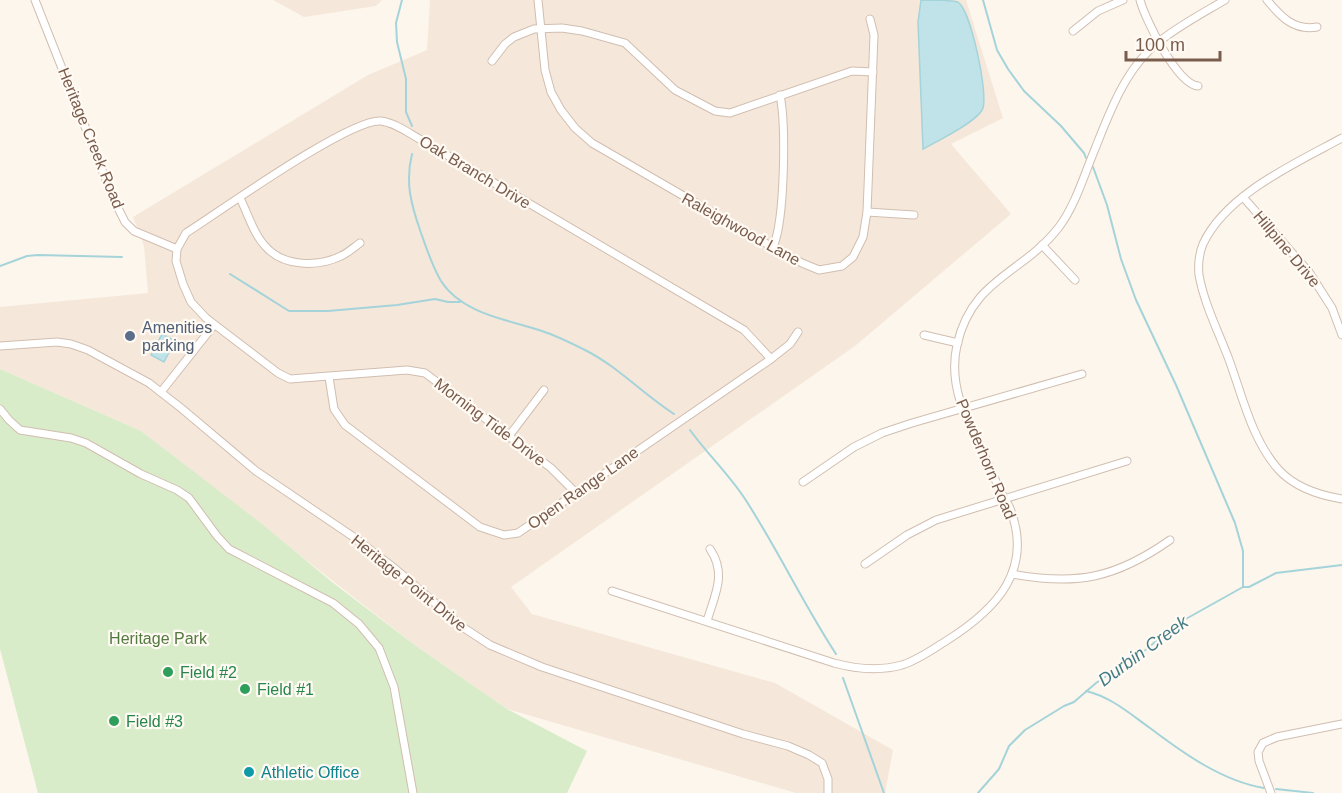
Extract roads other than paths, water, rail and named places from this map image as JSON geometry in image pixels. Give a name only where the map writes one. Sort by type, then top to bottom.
[{"type":"street","name":"Heritage Creek Road","points":[[35,0],[114,200],[125,222],[134,231],[177,249]]},
{"type":"street","name":"Raleighwood Lane","points":[[538,0],[545,70],[551,93],[575,128],[592,143],[618,159],[772,247],[819,270],[842,266],[853,257],[863,237],[867,212],[873,72],[874,35],[870,19]]},
{"type":"street","points":[[1073,31],[1098,11],[1123,0]]},
{"type":"street","points":[[1140,0],[1150,29],[1158,42],[1187,81],[1198,86]]},
{"type":"street","name":"Powderhorn Road","points":[[612,591],[837,664],[862,668],[902,665],[977,620],[998,599],[1012,574],[1016,547],[1015,529],[1012,514],[961,409],[955,374],[958,343],[972,309],[981,295],[1042,245],[1059,226],[1071,206],[1109,114],[1137,65],[1158,42],[1225,0]]},
{"type":"street","points":[[1267,0],[1295,26],[1307,29],[1317,27]]},
{"type":"street","points":[[492,61],[504,44],[514,37],[541,28],[582,31],[625,43],[675,90],[715,111],[730,112],[852,71],[873,72]]},
{"type":"street","points":[[772,247],[777,231],[781,194],[783,122],[780,95]]},
{"type":"street","name":"Oak Branch Drive","points":[[177,249],[186,233],[335,137],[365,123],[380,121],[395,125],[744,330],[771,359]]},
{"type":"street","points":[[1342,138],[1281,172],[1243,197],[1215,226],[1201,251],[1200,277],[1215,325],[1253,426],[1269,458],[1293,482],[1318,494],[1342,499]]},
{"type":"street","name":"Hillpine Drive","points":[[1243,197],[1309,272],[1332,309],[1342,335]]},
{"type":"street","points":[[240,198],[266,247],[288,261],[304,263],[340,257],[360,243]]},
{"type":"street","points":[[867,212],[914,215]]},
{"type":"street","points":[[1042,245],[1075,280]]},
{"type":"street","name":"Morning Tide Drive","points":[[177,249],[176,261],[191,302],[214,325],[278,373],[290,379],[407,370],[425,373],[551,468],[575,492]]},
{"type":"street","points":[[161,392],[214,325]]},
{"type":"street","name":"Open Range Lane","points":[[329,377],[333,409],[345,425],[480,527],[504,535],[518,533],[771,359],[790,344],[798,332]]},
{"type":"street","points":[[924,335],[958,343]]},
{"type":"street","name":"Heritage Point Drive","points":[[0,346],[57,342],[71,344],[116,365],[149,383],[256,471],[355,538],[393,567],[464,628],[490,645],[542,667],[809,755],[822,763],[828,779],[828,793]]},
{"type":"street","points":[[803,482],[867,440],[897,428],[1082,374]]},
{"type":"street","points":[[509,436],[544,390]]},
{"type":"street","points":[[0,409],[20,430],[71,438],[86,443],[141,474],[177,490],[189,498],[229,549],[333,603],[358,624],[379,648],[394,687],[412,793]]},
{"type":"street","points":[[865,564],[907,535],[936,520],[1127,461]]},
{"type":"street","points":[[1012,574],[1053,580],[1096,576],[1137,562],[1170,540]]},
{"type":"street","points":[[707,621],[720,573],[718,562],[710,549]]},
{"type":"street","points":[[1272,793],[1259,761],[1258,752],[1263,743],[1277,737],[1342,724]]},
{"type":"water","points":[[921,0],[958,2],[963,8],[977,52],[984,99],[983,108],[974,119],[923,149],[918,22]]},
{"type":"water","points":[[162,334],[175,341],[164,362],[151,355]]},
{"type":"waterway","points":[[402,0],[396,23],[397,42],[406,79],[406,112],[412,126]]},
{"type":"waterway","points":[[983,0],[997,50],[1008,69],[1024,91],[1061,126],[1086,158]]},
{"type":"waterway","points":[[412,154],[409,183],[414,211],[435,269],[450,292],[473,308],[548,333],[585,350],[608,364],[674,414]]},
{"type":"waterway","points":[[1093,167],[1136,300],[1176,385],[1235,523],[1243,551],[1243,587]]},
{"type":"waterway","points":[[0,266],[27,256],[38,255],[122,257]]},
{"type":"waterway","points":[[230,274],[289,311],[328,311],[435,299],[460,302]]},
{"type":"waterway","points":[[690,430],[747,502],[836,654]]},
{"type":"waterway","name":"Durbin Creek","points":[[978,793],[999,769],[1009,746],[1025,730],[1074,702],[1096,683],[1147,649],[1184,620],[1243,587],[1249,587],[1276,573],[1342,565]]},
{"type":"waterway","points":[[843,678],[884,793]]},
{"type":"waterway","points":[[1086,691],[1120,706],[1176,747],[1218,773],[1264,788]]},
{"type":"waterway","points":[[1276,789],[1313,793]]},
{"type":"place","name":"Amenities parking","points":[[130,336]]},
{"type":"place","name":"Field #2","points":[[168,672]]},
{"type":"place","name":"Field #1","points":[[245,689]]},
{"type":"place","name":"Field #3","points":[[114,721]]},
{"type":"place","name":"Athletic Office","points":[[249,772]]},
{"type":"park label","name":"Heritage Park","points":[[158,638]]}]
